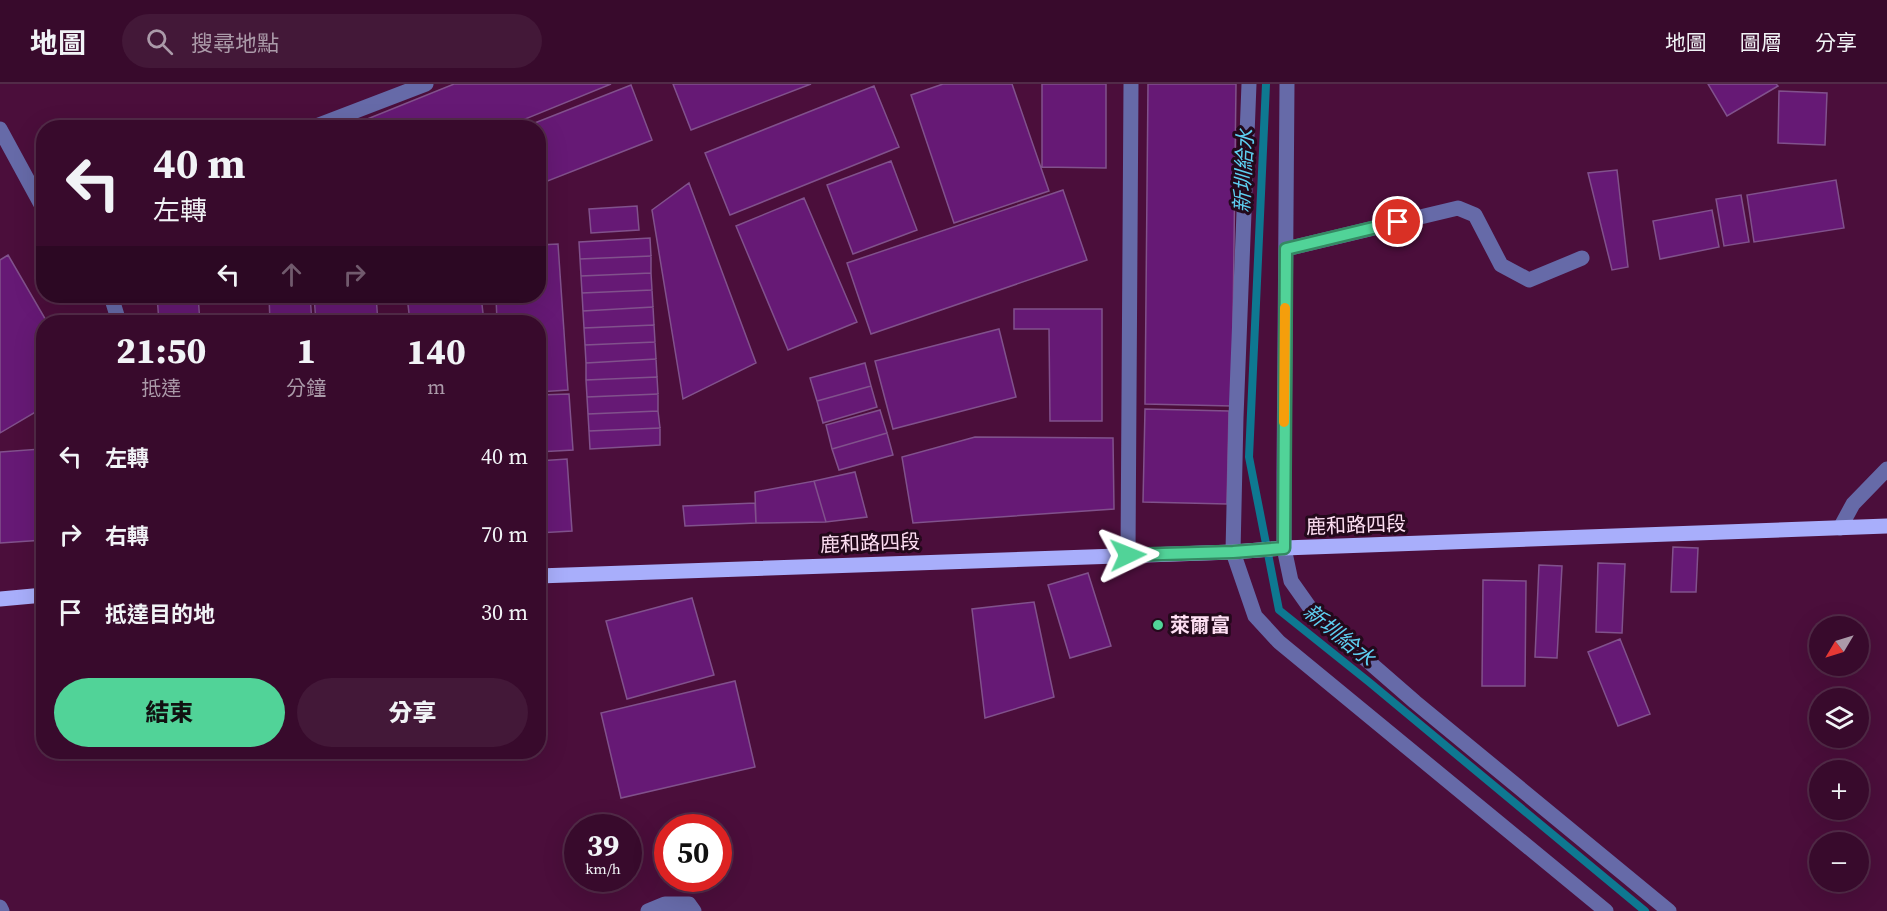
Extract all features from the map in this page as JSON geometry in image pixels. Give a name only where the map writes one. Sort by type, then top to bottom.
[{"type":"main road","name":"鹿和路四段","points":[[546,576],[1887,526]]},
{"type":"main road","points":[[0,599],[36,597]]},
{"type":"street","points":[[332,120],[426,84]]},
{"type":"street","points":[[1128,555],[1131,84]]},
{"type":"street","points":[[1248,84],[1233,552],[1255,616],[1279,642],[1606,911]]},
{"type":"street","points":[[1287,84],[1284,548],[1291,581],[1315,615],[1414,702],[1669,911]]},
{"type":"street","points":[[0,129],[36,195]]},
{"type":"street","points":[[1286,249],[1458,208],[1475,215],[1501,265],[1529,280],[1582,258]]},
{"type":"street","points":[[1840,528],[1853,504],[1887,469]]},
{"type":"street","points":[[648,911],[665,904],[688,904],[694,911]]},
{"type":"building","points":[[454,84],[611,84],[523,120],[365,120]]},
{"type":"building","points":[[673,84],[811,84],[691,130]]},
{"type":"building","points":[[943,84],[1012,84],[1049,191],[954,223],[911,95]]},
{"type":"building","points":[[1042,84],[1106,84],[1106,168],[1042,167]]},
{"type":"building","points":[[1148,84],[1236,84],[1232,406],[1145,404]]},
{"type":"building","points":[[1708,84],[1776,84],[1778,86],[1727,116]]},
{"type":"building","points":[[631,85],[652,140],[546,182],[546,120],[542,120]]},
{"type":"building","points":[[874,86],[899,147],[730,215],[705,153]]},
{"type":"building","points":[[1779,91],[1827,93],[1825,145],[1778,143]]},
{"type":"building","points":[[891,161],[917,230],[853,254],[827,185]]},
{"type":"building","points":[[1617,170],[1628,267],[1612,270],[1588,173]]},
{"type":"building","points":[[1836,180],[1844,228],[1754,242],[1747,195]]},
{"type":"building","points":[[689,183],[756,363],[683,399],[652,210]]},
{"type":"building","points":[[1063,190],[1087,260],[871,334],[847,263]]},
{"type":"building","points":[[1741,195],[1749,242],[1724,246],[1716,199]]},
{"type":"building","points":[[804,198],[857,322],[788,350],[736,226]]},
{"type":"building","points":[[637,206],[639,230],[591,233],[589,209]]},
{"type":"building","points":[[1712,210],[1719,247],[1660,259],[1653,221]]},
{"type":"building","points":[[650,238],[651,256],[580,259],[579,242]]},
{"type":"building","points":[[558,244],[568,390],[546,391],[546,315],[497,315],[496,303],[546,303],[546,245]]},
{"type":"building","points":[[8,255],[43,315],[36,315],[36,412],[0,433],[0,260]]},
{"type":"building","points":[[651,256],[651,273],[581,276],[580,259]]},
{"type":"building","points":[[651,273],[652,290],[582,293],[581,276]]},
{"type":"building","points":[[652,290],[653,307],[583,311],[582,293]]},
{"type":"building","points":[[158,303],[199,303],[199,315],[158,315]]},
{"type":"building","points":[[269,303],[311,303],[311,315],[270,315]]},
{"type":"building","points":[[315,303],[377,303],[377,315],[315,315]]},
{"type":"building","points":[[408,303],[482,303],[483,315],[409,315]]},
{"type":"building","points":[[653,307],[654,325],[584,328],[583,311]]},
{"type":"building","points":[[1014,309],[1102,309],[1102,421],[1050,421],[1049,329],[1014,329]]},
{"type":"building","points":[[654,325],[655,342],[585,345],[584,328]]},
{"type":"building","points":[[999,329],[1016,397],[893,429],[875,361]]},
{"type":"building","points":[[655,342],[656,359],[586,363],[585,345]]},
{"type":"building","points":[[656,359],[657,377],[586,380],[586,363]]},
{"type":"building","points":[[865,363],[871,386],[817,401],[810,378]]},
{"type":"building","points":[[657,377],[658,394],[587,397],[586,380]]},
{"type":"building","points":[[871,386],[877,407],[823,423],[817,401]]},
{"type":"building","points":[[569,394],[573,450],[546,452],[546,395]]},
{"type":"building","points":[[658,394],[658,411],[588,414],[587,397]]},
{"type":"building","points":[[1145,409],[1229,411],[1227,504],[1143,502]]},
{"type":"building","points":[[880,410],[887,433],[832,449],[826,425]]},
{"type":"building","points":[[658,411],[660,428],[589,431],[588,414]]},
{"type":"building","points":[[660,428],[660,445],[590,449],[589,431]]},
{"type":"building","points":[[887,433],[893,455],[839,470],[832,449]]},
{"type":"building","points":[[975,437],[1113,438],[1114,509],[913,523],[902,457]]},
{"type":"building","points":[[36,449],[36,541],[0,543],[0,452]]},
{"type":"building","points":[[567,459],[572,531],[546,533],[546,460]]},
{"type":"building","points":[[855,472],[867,517],[826,522],[814,481]]},
{"type":"building","points":[[814,481],[826,522],[756,523],[755,492]]},
{"type":"building","points":[[755,503],[756,523],[685,526],[683,506]]},
{"type":"building","points":[[1673,547],[1698,548],[1696,592],[1671,592]]},
{"type":"building","points":[[1598,563],[1625,564],[1622,633],[1596,632]]},
{"type":"building","points":[[1539,565],[1562,566],[1557,658],[1535,657]]},
{"type":"building","points":[[1088,573],[1111,646],[1070,658],[1048,585]]},
{"type":"building","points":[[1483,580],[1526,581],[1525,686],[1482,686]]},
{"type":"building","points":[[692,598],[714,675],[627,699],[606,621]]},
{"type":"building","points":[[1034,602],[1054,697],[985,718],[972,609]]},
{"type":"building","points":[[1620,639],[1650,714],[1618,726],[1588,652]]},
{"type":"building","points":[[735,681],[755,767],[621,798],[601,713]]},
{"type":"waterway","name":"新圳給水","points":[[1266,84],[1249,457],[1279,610],[1645,911]]},
{"type":"slow traffic","points":[[1284,422],[1285,308]]},
{"type":"place","name":"萊爾富","points":[[1158,625]]},
{"type":"route","points":[[1128,555],[1284,548],[1286,249],[1398,222]]}]
